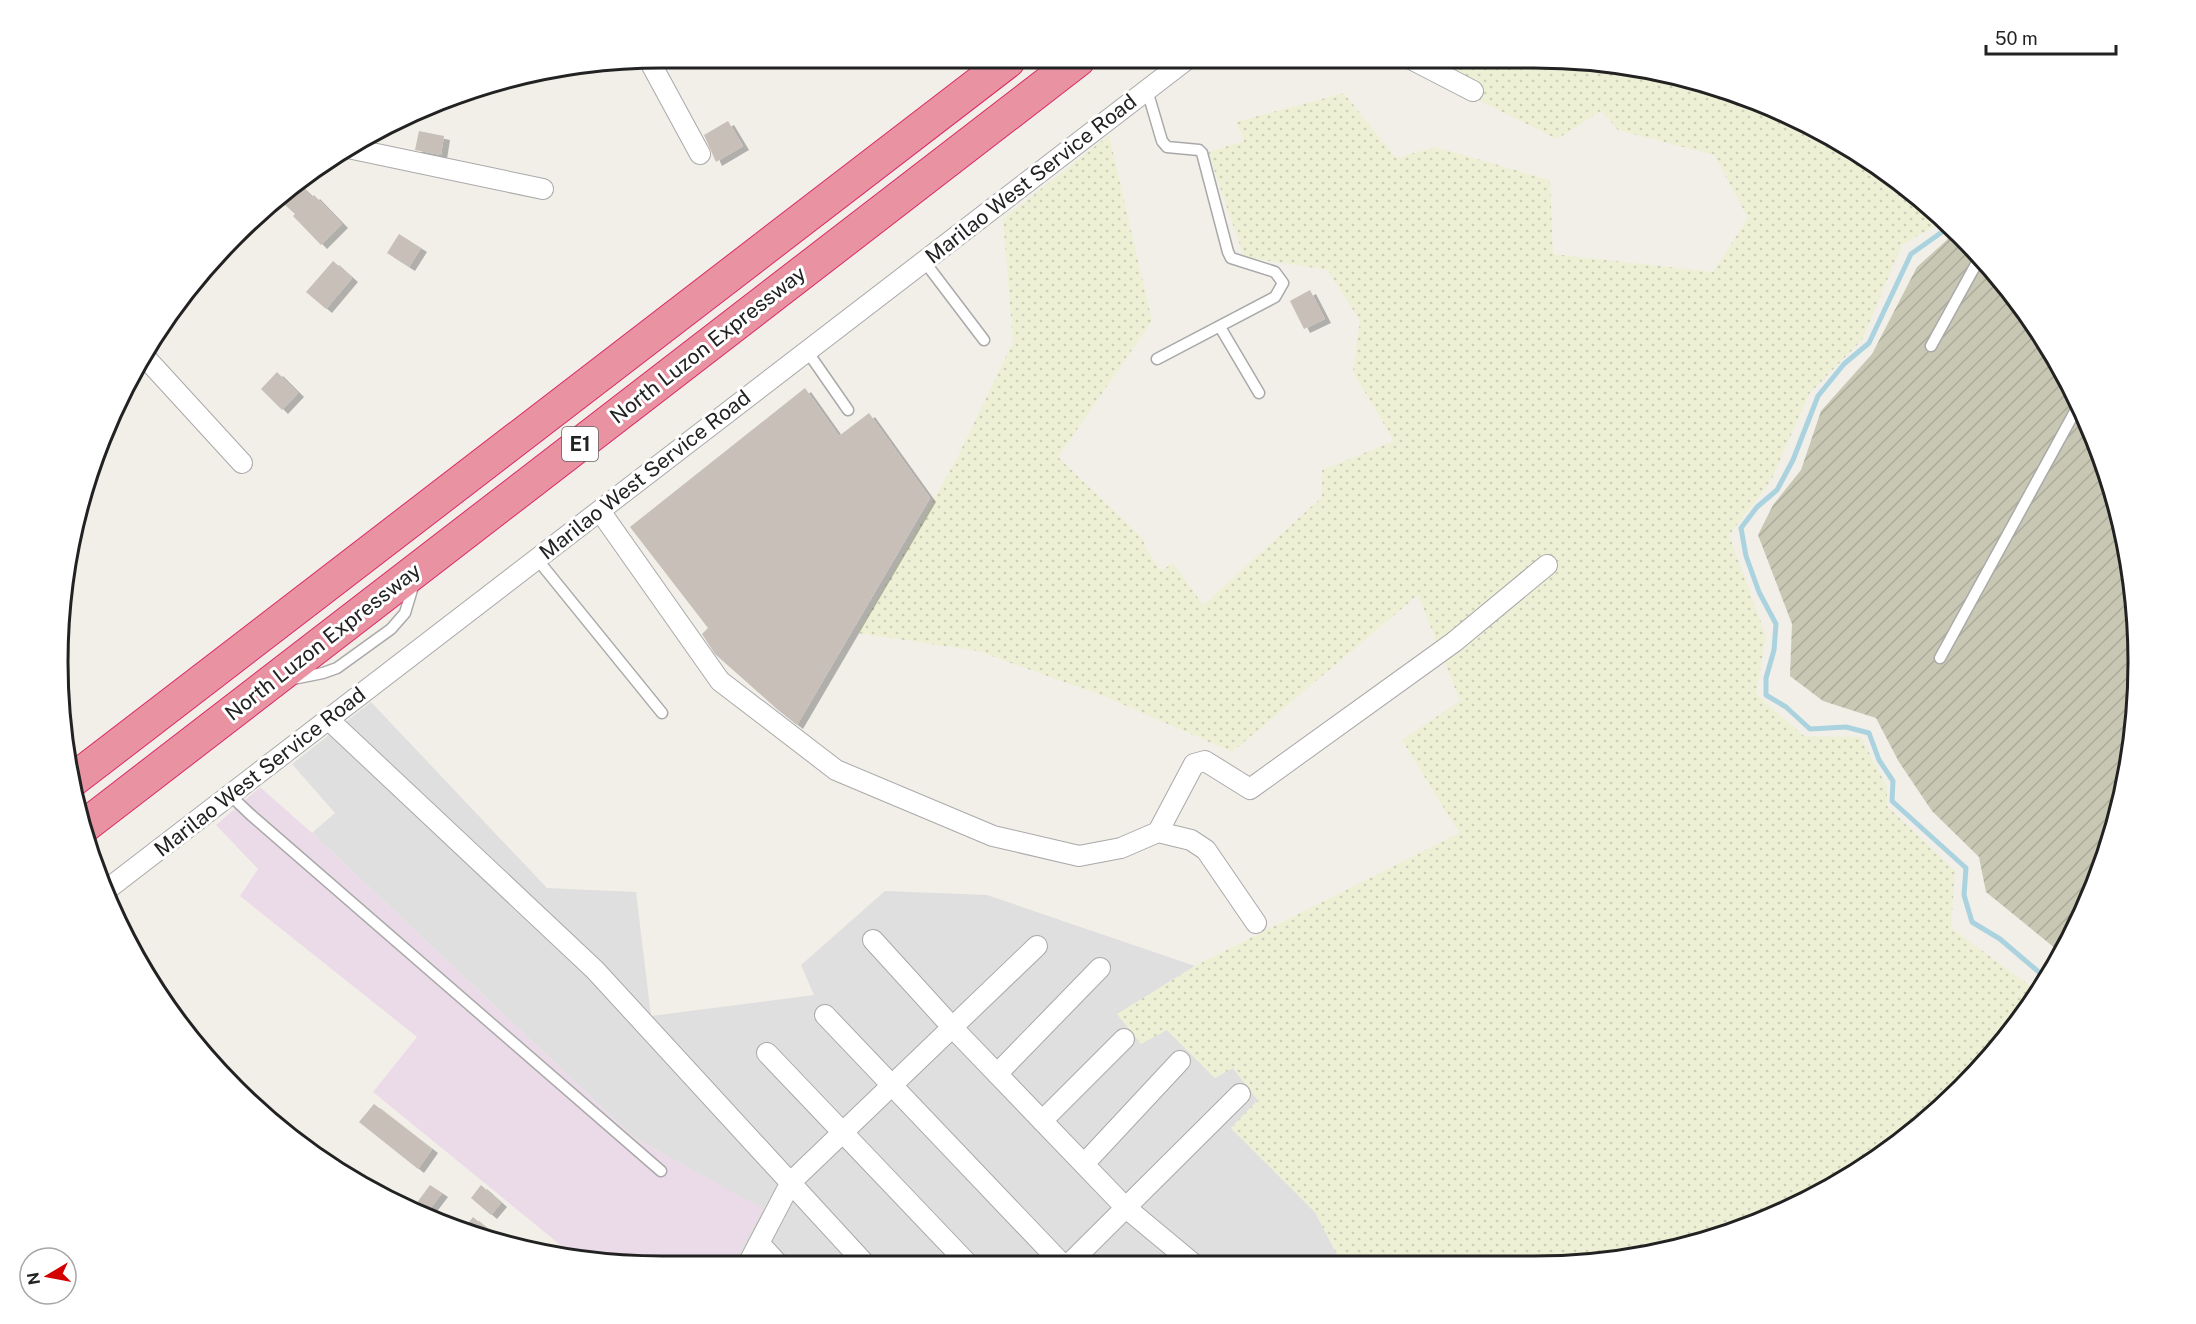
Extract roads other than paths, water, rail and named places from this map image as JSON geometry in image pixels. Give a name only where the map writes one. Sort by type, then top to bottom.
[{"type":"highway","name":"North Luzon Expressway","points":[[79,776],[999,68]]},
{"type":"highway","name":"North Luzon Expressway","points":[[90,821],[1068,68]]},
{"type":"street","points":[[653,68],[700,154]]},
{"type":"street","name":"Marilao West Service Road","points":[[111,886],[1176,68]]},
{"type":"street","points":[[1428,68],[1473,91]]},
{"type":"street","points":[[360,150],[543,189]]},
{"type":"street","points":[[149,362],[242,463]]},
{"type":"street","points":[[600,511],[720,681],[836,770],[993,836],[1079,856],[1121,848],[1158,832],[1191,840],[1206,850],[1256,923]]},
{"type":"street","points":[[1158,832],[1194,764],[1205,761],[1250,789],[1454,642],[1547,565]]},
{"type":"street","points":[[328,719],[595,969],[858,1256]]},
{"type":"street","points":[[873,940],[953,1028],[1125,1208],[1184,1256]]},
{"type":"street","points":[[752,1256],[791,1182],[1037,946]]},
{"type":"street","points":[[997,1074],[1100,968]]},
{"type":"street","points":[[825,1015],[1055,1256]]},
{"type":"street","points":[[1042,1121],[1124,1039]]},
{"type":"street","points":[[767,1053],[961,1256]]},
{"type":"street","points":[[1084,1164],[1180,1061]]},
{"type":"street","points":[[1075,1256],[1239,1094]]},
{"type":"street","points":[[759,1244],[770,1256]]},
{"type":"lane","points":[[1147,90],[1162,141],[1167,147],[1199,150],[1202,153],[1227,252],[1231,258],[1275,272],[1283,283],[1275,297],[1157,359]]},
{"type":"lane","points":[[924,261],[984,340]]},
{"type":"lane","points":[[1931,346],[1976,265]]},
{"type":"lane","points":[[1220,327],[1259,393]]},
{"type":"lane","points":[[807,351],[848,411]]},
{"type":"lane","points":[[1940,658],[2074,414]]},
{"type":"lane","points":[[537,559],[662,713]]},
{"type":"lane","points":[[230,795],[661,1171]]},
{"type":"waterway","points":[[1942,231],[1911,254],[1869,343],[1844,364],[1818,396],[1793,460],[1777,490],[1757,507],[1741,528],[1746,556],[1759,592],[1776,624],[1774,650],[1766,678],[1766,695],[1786,707],[1810,729],[1846,727],[1869,733],[1879,760],[1893,781],[1892,801],[1966,868],[1964,895],[1972,922],[2000,939],[2040,973]]}]
